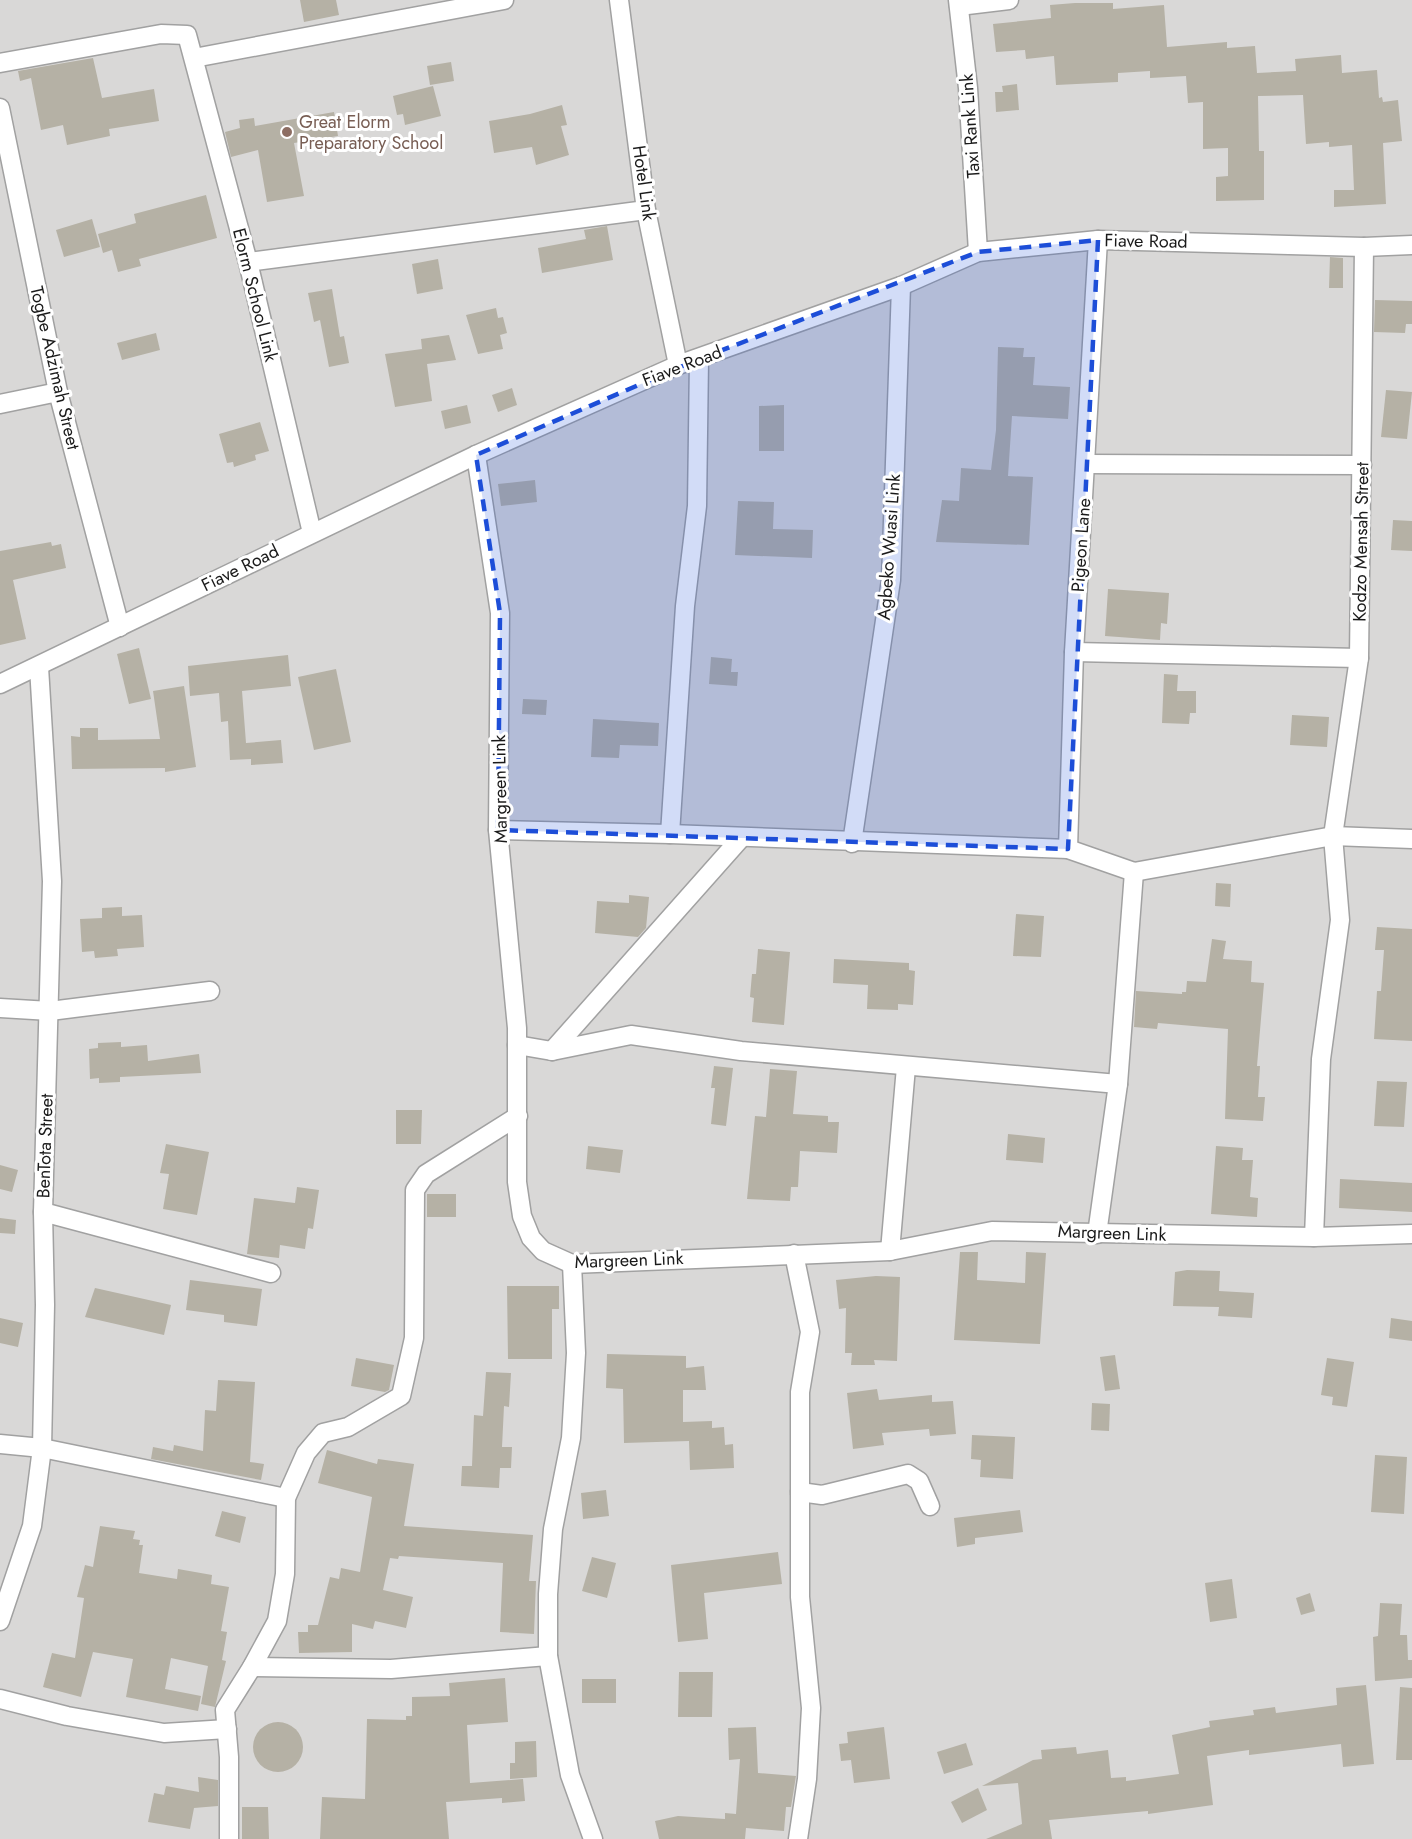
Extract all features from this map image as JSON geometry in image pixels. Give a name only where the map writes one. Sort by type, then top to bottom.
[{"type":"street","points":[[194,58],[504,0]]},
{"type":"street","name":"Hotel Link","points":[[619,0],[646,210],[678,365]]},
{"type":"street","points":[[958,3],[1009,0]]},
{"type":"street","name":"Taxi Rank Link","points":[[958,3],[968,88],[978,252]]},
{"type":"street","name":"Elorm School Link","points":[[0,63],[174,32],[187,34],[248,262],[312,533]]},
{"type":"street","name":"Togbe Adzimah Street","points":[[0,108],[58,392],[120,627]]},
{"type":"street","points":[[248,262],[646,210]]},
{"type":"street","name":"Fiave Road","points":[[0,684],[476,455],[678,365],[901,286],[978,252],[1098,240],[1364,247],[1412,245]]},
{"type":"street","name":"Pigeon Lane","points":[[1068,849],[1074,652],[1098,240]]},
{"type":"street","name":"Kodzo Mensah Street","points":[[1314,1238],[1321,1059],[1340,920],[1333,836],[1359,658],[1364,247]]},
{"type":"street","name":"Agbeko Wuasi Link","points":[[852,843],[891,580],[901,286]]},
{"type":"street","points":[[670,834],[685,606],[697,506],[699,359]]},
{"type":"street","points":[[0,404],[58,392]]},
{"type":"street","name":"Margreen Link","points":[[476,455],[500,613],[498,830],[517,1045],[517,1182],[522,1216],[531,1238],[543,1251],[572,1264],[890,1251],[992,1231],[1314,1238],[1412,1234]]},
{"type":"street","points":[[1086,464],[1362,465]]},
{"type":"street","points":[[1074,652],[1359,658]]},
{"type":"street","name":"BenTota Street","points":[[0,1621],[32,1526],[42,1448],[45,1305],[43,1212],[52,881],[39,667]]},
{"type":"street","points":[[498,830],[1068,849],[1134,872],[1333,836],[1412,839]]},
{"type":"street","points":[[552,1051],[741,838]]},
{"type":"street","points":[[1097,1234],[1118,1084],[1134,872]]},
{"type":"street","points":[[0,1008],[50,1011],[210,991]]},
{"type":"street","points":[[517,1045],[552,1051],[631,1035],[741,1051],[1118,1084]]},
{"type":"street","points":[[890,1251],[906,1067]]},
{"type":"street","points":[[229,1839],[225,1710],[277,1621],[285,1574],[286,1498],[306,1453],[323,1433],[348,1427],[401,1396],[414,1338],[415,1190],[426,1174],[518,1116]]},
{"type":"street","points":[[43,1212],[271,1273]]},
{"type":"street","points":[[794,1254],[810,1332],[800,1392],[800,1597],[811,1708],[807,1779],[798,1839]]},
{"type":"street","points":[[572,1264],[576,1353],[571,1438],[553,1529],[548,1594],[548,1656],[570,1775],[592,1839]]},
{"type":"street","points":[[0,1444],[42,1448],[286,1498]]},
{"type":"street","points":[[800,1492],[822,1495],[908,1474],[919,1481],[930,1506]]},
{"type":"street","points":[[252,1667],[391,1669],[548,1656]]},
{"type":"street","points":[[0,1699],[67,1716],[164,1733],[227,1729]]},
{"type":"highlighted area","points":[[1098,240],[1068,849],[498,830],[500,613],[476,455],[699,359],[978,252]]},
{"type":"shaded area","points":[[0,0],[1412,0],[1412,1839],[0,1839]]},
{"type":"building","points":[[300,0],[336,0],[339,15],[304,22]]},
{"type":"building","points":[[1113,3],[1113,9],[1164,5],[1167,47],[1227,42],[1227,48],[1255,46],[1257,73],[1296,71],[1295,59],[1341,55],[1342,73],[1377,70],[1379,98],[1382,97],[1383,102],[1398,100],[1402,141],[1383,143],[1386,204],[1334,207],[1334,190],[1354,190],[1352,145],[1329,147],[1329,142],[1306,144],[1303,95],[1258,96],[1259,151],[1264,151],[1264,200],[1216,201],[1216,177],[1228,176],[1228,148],[1203,149],[1203,102],[1188,103],[1186,76],[1150,78],[1150,71],[1118,73],[1118,82],[1056,85],[1054,56],[1026,59],[1025,50],[996,52],[993,24],[1051,18],[1050,5]]},
{"type":"building","points":[[93,58],[102,98],[154,89],[159,121],[109,129],[110,136],[67,145],[63,125],[41,130],[31,78],[20,81],[18,71]]},
{"type":"building","points":[[451,62],[454,81],[430,85],[427,66]]},
{"type":"building","points":[[1017,84],[1019,110],[996,112],[995,92],[1003,92],[1002,86]]},
{"type":"building","points":[[433,86],[441,116],[405,125],[403,114],[397,115],[393,96]]},
{"type":"building","points":[[562,105],[567,125],[561,126],[569,155],[536,165],[532,147],[494,153],[489,121],[530,114]]},
{"type":"building","points":[[334,112],[338,136],[294,143],[304,196],[267,202],[258,150],[231,157],[225,132],[240,128],[239,120],[254,118],[255,126]]},
{"type":"building","points":[[206,195],[217,238],[139,259],[141,266],[118,272],[112,250],[103,253],[98,234],[136,223],[134,214]]},
{"type":"building","points":[[92,219],[100,247],[64,257],[56,230]]},
{"type":"building","points":[[607,226],[613,260],[542,273],[538,248],[586,239],[584,230]]},
{"type":"building","points":[[1330,257],[1343,258],[1343,288],[1329,288]]},
{"type":"building","points":[[438,259],[443,289],[417,294],[412,264]]},
{"type":"building","points":[[332,289],[340,337],[344,336],[349,363],[329,367],[320,320],[314,322],[308,293]]},
{"type":"building","points":[[1375,300],[1412,301],[1412,324],[1406,324],[1405,333],[1374,332]]},
{"type":"building","points":[[496,308],[498,318],[503,317],[507,333],[500,335],[503,349],[478,354],[466,315]]},
{"type":"building","points":[[156,333],[160,350],[122,360],[117,343]]},
{"type":"building","points":[[449,335],[456,360],[427,364],[432,401],[395,407],[385,354],[422,349],[421,339]]},
{"type":"building","points":[[998,347],[1024,348],[1023,357],[1035,357],[1033,385],[1070,387],[1068,419],[1012,416],[1008,476],[1033,477],[1029,545],[936,542],[942,500],[959,501],[961,468],[991,470],[996,430]]},
{"type":"building","points":[[512,388],[517,405],[498,412],[492,395]]},
{"type":"building","points":[[1386,390],[1412,392],[1407,439],[1381,437]]},
{"type":"building","points":[[467,405],[471,423],[445,429],[441,411]]},
{"type":"building","points":[[784,405],[784,451],[759,451],[759,406]]},
{"type":"building","points":[[260,422],[269,451],[255,455],[256,460],[234,467],[233,462],[227,463],[219,434]]},
{"type":"building","points":[[535,480],[537,502],[501,506],[498,484]]},
{"type":"building","points":[[738,501],[774,502],[773,529],[813,530],[812,558],[735,555]]},
{"type":"building","points":[[1393,520],[1412,521],[1412,551],[1391,550]]},
{"type":"building","points":[[51,542],[52,546],[61,544],[66,568],[13,580],[26,639],[0,645],[0,551]]},
{"type":"building","points":[[1108,589],[1169,593],[1167,624],[1161,623],[1160,640],[1105,636]]},
{"type":"building","points":[[139,648],[151,699],[129,704],[117,654]]},
{"type":"building","points":[[288,655],[291,686],[242,691],[246,743],[281,740],[283,763],[251,765],[251,759],[230,760],[228,721],[221,722],[219,693],[190,696],[188,666]]},
{"type":"building","points":[[711,657],[732,659],[731,672],[738,672],[737,686],[709,684]]},
{"type":"building","points":[[336,669],[351,742],[314,750],[298,677]]},
{"type":"building","points":[[1164,674],[1178,675],[1177,691],[1196,691],[1196,713],[1190,713],[1189,724],[1162,723]]},
{"type":"building","points":[[184,686],[196,767],[165,772],[165,768],[72,769],[71,736],[80,737],[80,728],[98,728],[98,740],[160,739],[153,691]]},
{"type":"building","points":[[523,699],[547,700],[546,715],[522,714]]},
{"type":"building","points":[[1292,715],[1329,717],[1327,747],[1290,745]]},
{"type":"building","points":[[593,719],[659,723],[658,746],[620,745],[619,758],[591,757]]},
{"type":"building","points":[[1216,883],[1231,884],[1230,907],[1215,906]]},
{"type":"building","points":[[629,895],[649,897],[646,928],[638,937],[595,933],[597,901],[629,903]]},
{"type":"building","points":[[122,907],[122,916],[142,915],[144,947],[117,949],[118,956],[95,958],[94,951],[82,952],[80,919],[102,918],[102,908]]},
{"type":"building","points":[[1016,914],[1044,916],[1041,957],[1013,956]]},
{"type":"building","points":[[1377,927],[1412,929],[1412,1041],[1374,1039],[1377,991],[1381,991],[1384,950],[1375,950]]},
{"type":"building","points":[[1212,939],[1226,941],[1223,959],[1252,961],[1251,982],[1264,983],[1257,1066],[1260,1066],[1258,1097],[1265,1097],[1263,1121],[1225,1119],[1228,1029],[1158,1023],[1157,1029],[1134,1027],[1136,991],[1182,994],[1186,992],[1187,981],[1206,982]]},
{"type":"building","points":[[758,949],[790,952],[784,1025],[752,1022],[754,998],[750,997],[752,974],[756,974]]},
{"type":"building","points":[[834,959],[909,963],[909,970],[915,971],[913,1005],[898,1004],[898,1010],[867,1009],[868,985],[833,983]]},
{"type":"building","points":[[121,1042],[121,1047],[147,1045],[148,1061],[199,1054],[201,1073],[120,1077],[120,1082],[99,1083],[99,1078],[90,1079],[89,1049],[98,1048],[98,1043]]},
{"type":"building","points":[[714,1066],[733,1068],[726,1126],[711,1124],[715,1088],[711,1088]]},
{"type":"building","points":[[770,1069],[797,1071],[793,1114],[828,1116],[828,1122],[839,1122],[837,1153],[800,1151],[798,1187],[791,1187],[790,1201],[747,1199],[755,1116],[766,1117]]},
{"type":"building","points":[[1377,1081],[1407,1082],[1404,1127],[1374,1126]]},
{"type":"building","points":[[396,1110],[422,1110],[421,1144],[396,1144]]},
{"type":"building","points":[[1008,1134],[1045,1138],[1043,1163],[1006,1160]]},
{"type":"building","points":[[166,1144],[209,1152],[197,1215],[163,1209],[169,1174],[160,1173]]},
{"type":"building","points":[[588,1146],[623,1150],[620,1173],[586,1169]]},
{"type":"building","points":[[1216,1146],[1243,1148],[1242,1160],[1253,1160],[1250,1197],[1258,1198],[1257,1217],[1211,1214]]},
{"type":"building","points":[[0,1165],[18,1170],[12,1192],[0,1189]]},
{"type":"building","points":[[1340,1179],[1412,1183],[1412,1212],[1339,1208]]},
{"type":"building","points":[[297,1187],[319,1190],[313,1229],[308,1228],[305,1249],[280,1245],[279,1258],[247,1254],[254,1198],[295,1203]]},
{"type":"building","points":[[427,1194],[456,1194],[456,1217],[427,1217]]},
{"type":"building","points":[[0,1218],[16,1220],[15,1234],[0,1233]]},
{"type":"building","points":[[960,1252],[978,1252],[977,1280],[1025,1283],[1026,1252],[1046,1253],[1040,1344],[954,1340]]},
{"type":"building","points":[[1220,1271],[1219,1291],[1254,1293],[1252,1318],[1218,1316],[1219,1307],[1173,1306],[1175,1272]]},
{"type":"building","points":[[876,1276],[900,1277],[897,1361],[874,1360],[875,1365],[851,1365],[852,1353],[845,1353],[846,1308],[839,1309],[836,1280]]},
{"type":"building","points":[[190,1280],[262,1289],[257,1326],[224,1322],[224,1315],[186,1310]]},
{"type":"building","points":[[507,1286],[559,1286],[559,1309],[552,1309],[552,1359],[508,1359]]},
{"type":"building","points":[[95,1288],[171,1305],[164,1335],[85,1317]]},
{"type":"building","points":[[0,1318],[23,1323],[18,1347],[0,1343]]},
{"type":"building","points":[[1391,1318],[1412,1321],[1412,1341],[1389,1338]]},
{"type":"building","points":[[607,1354],[686,1356],[686,1368],[704,1366],[706,1390],[683,1390],[683,1422],[712,1421],[712,1428],[724,1427],[725,1445],[733,1444],[734,1468],[690,1470],[689,1441],[624,1443],[623,1389],[606,1388]]},
{"type":"building","points":[[1115,1355],[1120,1389],[1105,1391],[1100,1357]]},
{"type":"building","points":[[356,1358],[394,1365],[389,1390],[385,1392],[351,1386]]},
{"type":"building","points":[[1327,1358],[1354,1362],[1347,1407],[1332,1405],[1333,1397],[1321,1395]]},
{"type":"building","points":[[486,1372],[511,1373],[509,1407],[504,1406],[502,1447],[512,1447],[511,1468],[500,1468],[499,1488],[461,1486],[462,1466],[472,1466],[474,1415],[483,1416]]},
{"type":"building","points":[[218,1380],[255,1382],[250,1462],[264,1464],[261,1480],[151,1459],[153,1447],[173,1451],[174,1445],[203,1451],[205,1410],[216,1411]]},
{"type":"building","points":[[877,1389],[879,1400],[932,1395],[932,1402],[953,1401],[956,1434],[930,1436],[929,1429],[882,1433],[884,1445],[853,1449],[847,1393]]},
{"type":"building","points":[[1092,1403],[1110,1404],[1109,1431],[1091,1430]]},
{"type":"building","points":[[972,1435],[1015,1437],[1013,1479],[980,1477],[981,1460],[971,1459]]},
{"type":"building","points":[[327,1450],[377,1464],[378,1459],[414,1464],[404,1526],[533,1535],[529,1581],[536,1581],[534,1634],[500,1632],[503,1563],[399,1556],[398,1559],[390,1558],[383,1590],[413,1597],[406,1628],[375,1621],[373,1629],[352,1624],[352,1652],[299,1653],[298,1632],[308,1632],[308,1625],[318,1625],[330,1577],[339,1579],[341,1568],[360,1572],[372,1497],[318,1483]]},
{"type":"building","points":[[1375,1455],[1407,1457],[1404,1514],[1371,1512]]},
{"type":"building","points":[[606,1490],[609,1516],[583,1519],[581,1493]]},
{"type":"building","points":[[1020,1510],[1023,1532],[975,1538],[975,1544],[957,1547],[954,1518]]},
{"type":"building","points":[[222,1511],[246,1517],[240,1543],[215,1536]]},
{"type":"building","points":[[100,1526],[135,1531],[133,1539],[140,1540],[139,1545],[143,1545],[139,1573],[177,1579],[178,1569],[212,1575],[211,1584],[229,1587],[221,1631],[227,1632],[222,1660],[226,1661],[215,1707],[201,1704],[208,1666],[171,1658],[165,1689],[201,1696],[198,1711],[126,1697],[133,1659],[93,1652],[81,1697],[43,1687],[52,1653],[75,1658],[84,1598],[77,1597],[85,1565],[93,1567]]},
{"type":"building","points":[[778,1552],[782,1584],[704,1593],[708,1639],[678,1642],[671,1565]]},
{"type":"building","points":[[592,1557],[616,1563],[607,1598],[582,1591]]},
{"type":"building","points":[[1232,1579],[1237,1618],[1210,1622],[1205,1583]]},
{"type":"building","points":[[1310,1593],[1315,1611],[1301,1615],[1296,1598]]},
{"type":"building","points":[[1380,1603],[1402,1604],[1400,1635],[1407,1635],[1408,1660],[1412,1660],[1412,1678],[1375,1681],[1373,1637],[1378,1636]]},
{"type":"building","points":[[679,1672],[713,1672],[712,1717],[678,1717]]},
{"type":"building","points":[[505,1678],[508,1722],[467,1725],[470,1783],[523,1779],[525,1801],[502,1803],[502,1798],[446,1802],[449,1839],[320,1839],[322,1797],[365,1799],[367,1719],[406,1720],[406,1716],[412,1716],[412,1697],[450,1696],[449,1683]]},
{"type":"building","points":[[582,1679],[616,1679],[616,1703],[582,1703]]},
{"type":"building","points":[[1366,1685],[1374,1764],[1343,1767],[1341,1744],[1249,1755],[1249,1750],[1207,1756],[1213,1805],[1148,1814],[1148,1811],[1049,1820],[1052,1839],[986,1839],[1022,1824],[1018,1783],[982,1786],[1033,1760],[1042,1759],[1041,1750],[1076,1747],[1077,1754],[1108,1750],[1111,1778],[1126,1777],[1126,1781],[1179,1774],[1172,1735],[1210,1727],[1209,1721],[1254,1715],[1253,1710],[1275,1707],[1276,1713],[1337,1705],[1336,1688]]},
{"type":"building","points":[[1400,1687],[1412,1688],[1412,1760],[1396,1760]]},
{"type":"building","points":[[273,1722],[283,1722],[296,1729],[303,1742],[303,1752],[296,1765],[283,1772],[273,1772],[264,1768],[257,1761],[253,1752],[253,1742],[257,1733],[264,1726]]},
{"type":"building","points":[[756,1727],[758,1773],[796,1776],[791,1807],[786,1807],[784,1831],[746,1828],[745,1839],[659,1839],[655,1821],[678,1816],[725,1819],[725,1813],[736,1814],[740,1759],[729,1760],[728,1728]]},
{"type":"building","points":[[884,1727],[890,1779],[854,1783],[851,1760],[841,1761],[839,1744],[848,1743],[847,1732]]},
{"type":"building","points":[[536,1741],[537,1777],[510,1779],[510,1763],[515,1763],[515,1742]]},
{"type":"building","points":[[966,1743],[973,1765],[944,1774],[937,1752]]},
{"type":"building","points":[[198,1777],[218,1780],[218,1806],[194,1808],[190,1829],[148,1822],[154,1793],[164,1795],[166,1786],[199,1792]]},
{"type":"building","points":[[978,1788],[987,1810],[962,1823],[951,1802]]},
{"type":"building","points":[[242,1807],[268,1807],[269,1839],[242,1839]]},
{"type":"place","name":"Great Elorm Preparatory School","points":[[287,132]]}]
